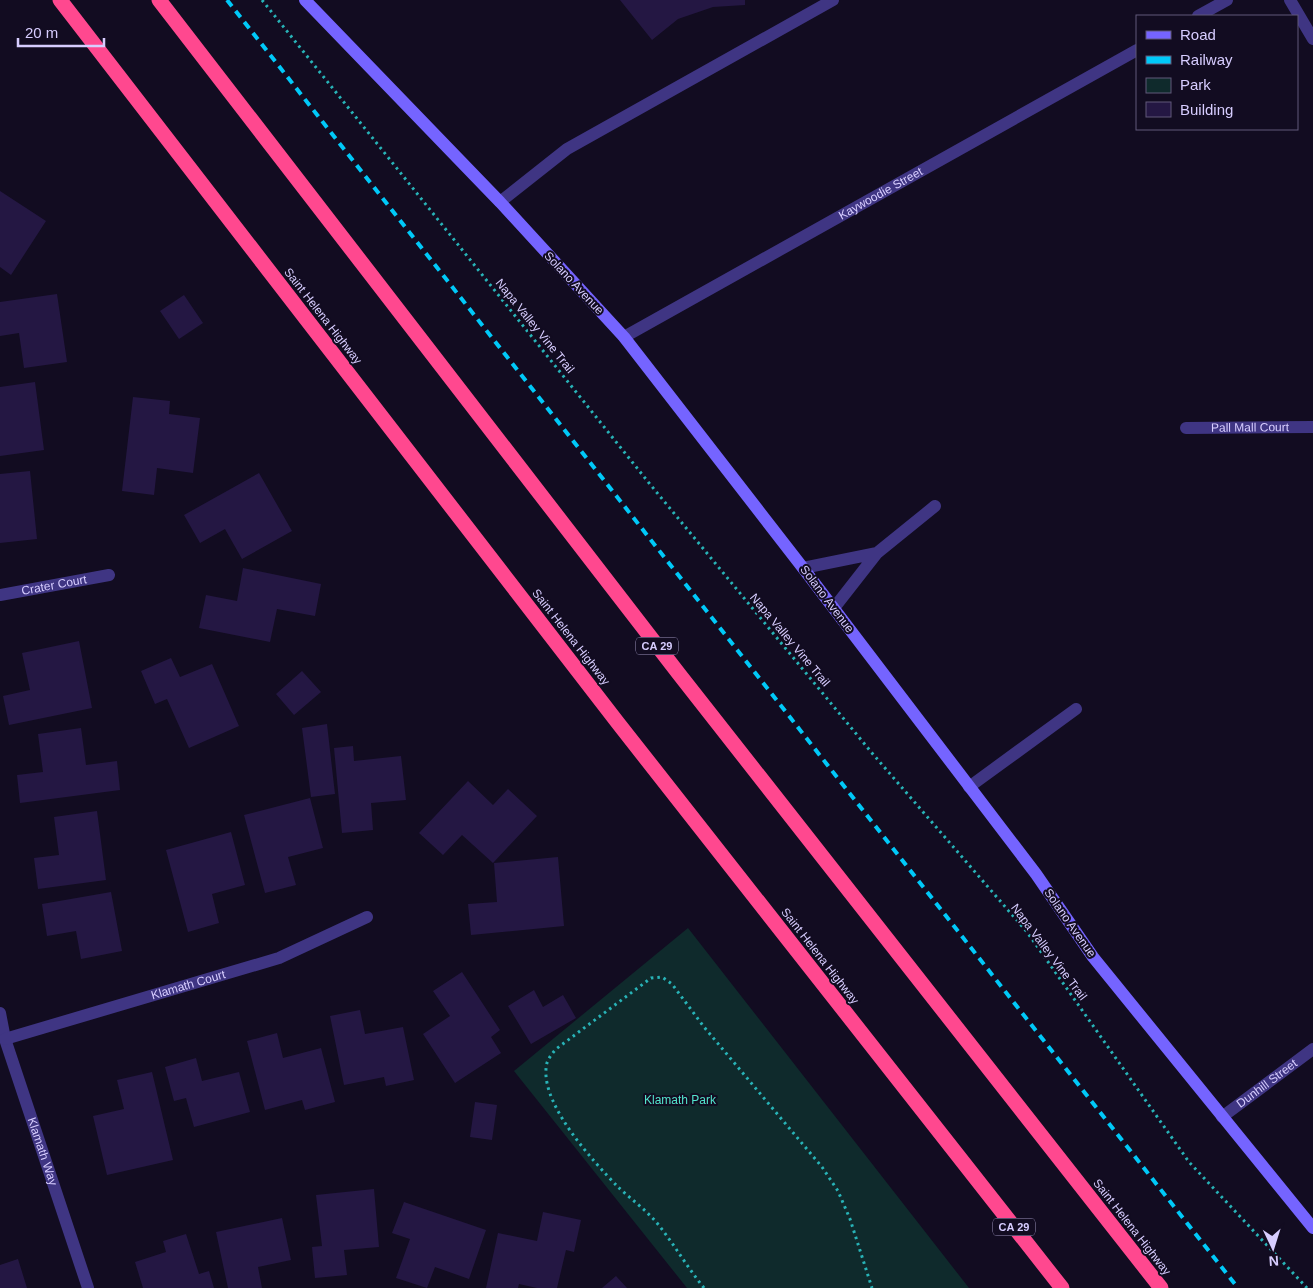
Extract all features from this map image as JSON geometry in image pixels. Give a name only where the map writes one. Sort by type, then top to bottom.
[{"type":"highway","name":"Saint Helena Highway","points":[[60,0],[612,715],[1062,1288]]},
{"type":"highway","name":"Saint Helena Highway","points":[[159,0],[679,674],[1161,1288]]},
{"type":"street","name":"Solano Avenue","points":[[306,0],[500,202],[624,337],[834,608],[1036,874],[1093,957],[1313,1228]]},
{"type":"street","points":[[500,202],[567,149],[833,0]]},
{"type":"street","points":[[1200,15],[1227,0]]},
{"type":"street","points":[[1290,0],[1313,39]]},
{"type":"street","name":"Kaywoodie Street","points":[[624,337],[1136,51]]},
{"type":"street","name":"Pall Mall Court","points":[[1186,428],[1313,427]]},
{"type":"street","points":[[834,608],[877,552],[935,506]]},
{"type":"street","points":[[803,568],[877,552]]},
{"type":"street","name":"Crater Court","points":[[0,595],[109,576]]},
{"type":"street","points":[[969,787],[1076,709]]},
{"type":"street","name":"Klamath Court","points":[[5,1039],[279,958],[367,917]]},
{"type":"street","name":"Klamath Way","points":[[0,1014],[5,1039],[88,1288]]},
{"type":"street","name":"Dunhill Street","points":[[1222,1117],[1313,1049]]},
{"type":"path","name":"Napa Valley Vine Trail","points":[[262,0],[649,484],[872,753],[1027,932],[1189,1162],[1307,1288]]},
{"type":"path","points":[[704,1288],[656,1223],[584,1149],[557,1112],[547,1084],[546,1068],[549,1058],[556,1049],[651,978],[662,977],[672,984],[710,1034],[822,1167],[838,1191],[850,1219],[872,1288]]},
{"type":"green space","name":"Klamath Park","points":[[688,928],[969,1288],[687,1288],[514,1071]]},
{"type":"building","points":[[620,0],[745,0],[745,5],[713,7],[678,19],[652,40]]},
{"type":"building","points":[[0,191],[46,221],[11,275],[0,267]]},
{"type":"building","points":[[57,294],[67,362],[24,368],[19,333],[0,336],[0,302]]},
{"type":"building","points":[[184,295],[203,323],[179,339],[160,311]]},
{"type":"building","points":[[35,382],[44,450],[0,456],[0,387]]},
{"type":"building","points":[[133,397],[170,401],[169,414],[200,418],[193,473],[157,468],[154,495],[122,491]]},
{"type":"building","points":[[30,471],[37,539],[0,543],[0,474]]},
{"type":"building","points":[[259,473],[292,531],[242,559],[225,529],[200,543],[184,515]]},
{"type":"building","points":[[243,568],[321,584],[315,616],[277,609],[270,642],[199,628],[206,595],[237,601]]},
{"type":"building","points":[[79,641],[92,708],[9,725],[3,696],[30,690],[22,653]]},
{"type":"building","points":[[171,658],[180,677],[212,664],[239,726],[189,748],[167,699],[155,704],[141,671]]},
{"type":"building","points":[[302,671],[321,692],[294,715],[276,694]]},
{"type":"building","points":[[327,724],[335,794],[311,797],[302,728]]},
{"type":"building","points":[[81,728],[86,765],[117,761],[120,790],[20,803],[17,775],[43,772],[38,734]]},
{"type":"building","points":[[353,746],[354,761],[401,756],[406,800],[371,803],[373,830],[342,833],[334,748]]},
{"type":"building","points":[[468,781],[493,805],[508,789],[537,816],[493,863],[462,835],[443,855],[419,833]]},
{"type":"building","points":[[310,798],[323,848],[288,857],[296,885],[265,893],[244,815]]},
{"type":"building","points":[[97,811],[106,880],[38,889],[34,858],[59,855],[54,817]]},
{"type":"building","points":[[231,832],[245,885],[212,894],[219,923],[188,932],[166,850]]},
{"type":"building","points":[[558,857],[564,926],[471,935],[468,904],[497,902],[494,863]]},
{"type":"building","points":[[111,892],[122,951],[81,959],[76,931],[47,936],[42,904]]},
{"type":"building","points":[[462,972],[500,1030],[491,1037],[501,1053],[455,1083],[423,1034],[450,1016],[433,991]]},
{"type":"building","points":[[534,990],[543,1007],[563,995],[576,1018],[531,1044],[508,1006]]},
{"type":"building","points":[[360,1010],[365,1034],[403,1027],[414,1080],[386,1086],[384,1077],[344,1085],[330,1016]]},
{"type":"building","points":[[277,1033],[283,1058],[321,1048],[335,1102],[305,1110],[302,1100],[265,1110],[247,1041]]},
{"type":"building","points":[[196,1058],[202,1081],[239,1072],[250,1112],[194,1127],[186,1098],[174,1101],[165,1067]]},
{"type":"building","points":[[152,1072],[173,1160],[107,1175],[93,1116],[124,1109],[117,1080]]},
{"type":"building","points":[[475,1102],[497,1105],[492,1140],[470,1137]]},
{"type":"building","points":[[374,1189],[379,1247],[344,1250],[347,1275],[315,1278],[312,1247],[322,1246],[316,1195]]},
{"type":"building","points":[[404,1202],[486,1230],[469,1279],[435,1267],[427,1288],[396,1278],[410,1239],[392,1233]]},
{"type":"building","points":[[543,1212],[581,1220],[574,1252],[566,1250],[557,1288],[537,1288],[519,1284],[518,1288],[486,1288],[498,1233],[537,1241]]},
{"type":"building","points":[[282,1218],[291,1260],[258,1267],[262,1288],[228,1288],[216,1232]]},
{"type":"building","points":[[186,1234],[199,1274],[209,1271],[214,1288],[143,1288],[135,1262],[166,1252],[163,1241]]},
{"type":"building","points":[[18,1259],[27,1288],[0,1288],[0,1265]]},
{"type":"building","points":[[616,1276],[627,1288],[602,1288]]},
{"type":"railway","points":[[227,0],[1238,1288]]}]
